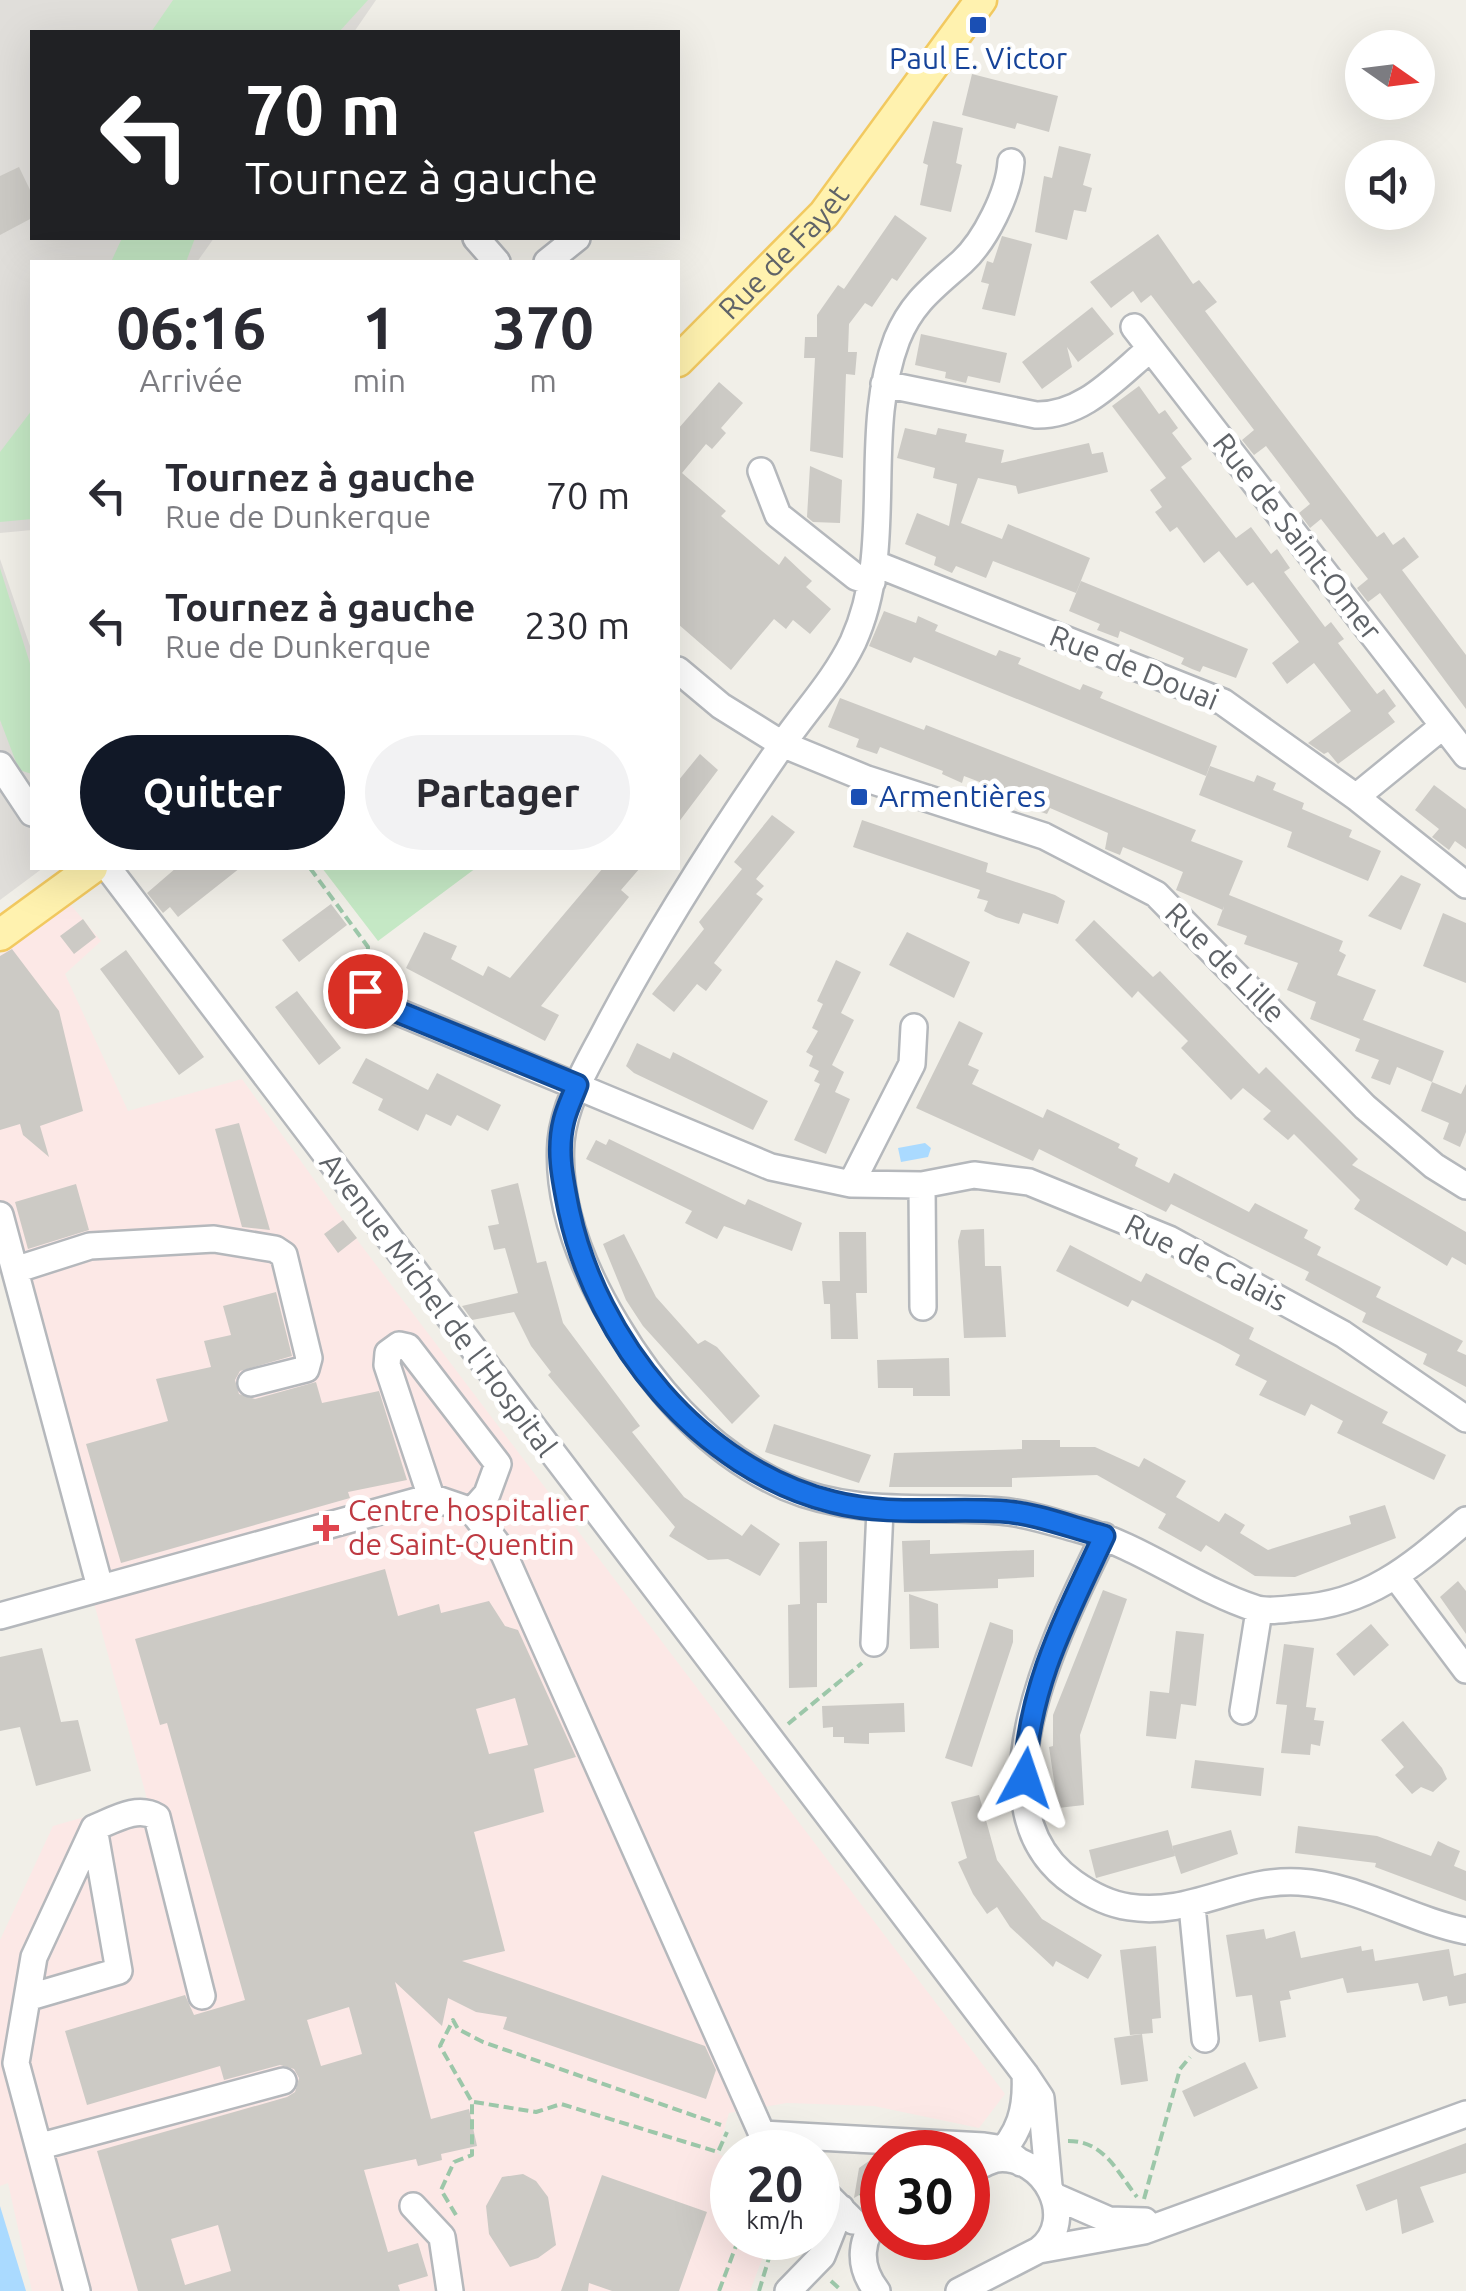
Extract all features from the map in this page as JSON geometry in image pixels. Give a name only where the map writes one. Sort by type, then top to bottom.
[{"type":"main road","name":"Rue de Fayet","points":[[680,359],[824,214],[884,138],[981,0]]},
{"type":"main road","points":[[0,935],[87,870]]},
{"type":"street","points":[[1011,162],[1010,174],[980,242],[962,262],[929,286],[907,316],[884,384],[874,573],[856,634],[837,672],[782,744],[664,922],[577,1085],[564,1121],[560,1148],[572,1221],[587,1276],[643,1370],[678,1411],[720,1448],[784,1486],[832,1502],[880,1510],[1005,1511],[1104,1536],[1259,1611],[1356,1598],[1396,1578],[1466,1520]]},
{"type":"street","points":[[478,240],[495,260]]},
{"type":"street","points":[[550,260],[574,240]]},
{"type":"street","name":"Rue de Saint-Omer","points":[[1134,327],[1466,755]]},
{"type":"street","points":[[884,384],[1036,416],[1058,416],[1081,406],[1150,349]]},
{"type":"street","name":"Rue de Douai","points":[[761,471],[778,515],[856,576],[874,573],[1223,702],[1356,798],[1466,886]]},
{"type":"street","name":"Rue de Lille","points":[[680,672],[721,706],[782,744],[867,779],[1044,836],[1156,894],[1365,1107],[1434,1166],[1466,1186]]},
{"type":"street","points":[[1356,798],[1443,726]]},
{"type":"street","points":[[0,765],[30,810]]},
{"type":"street","name":"Avenue Michel de l'Hospital","points":[[87,870],[769,1739],[1042,2098],[1057,2229],[1039,2250]]},
{"type":"street","name":"Rue de Calais","points":[[365,991],[391,1009],[771,1167],[851,1184],[922,1185],[974,1174],[1029,1182],[1169,1239],[1343,1334],[1466,1419]]},
{"type":"street","points":[[851,1184],[912,1064],[914,1027]]},
{"type":"street","points":[[922,1185],[923,1307]]},
{"type":"street","points":[[1,1222],[100,1587]]},
{"type":"street","points":[[15,1270],[90,1246],[214,1239],[276,1249],[284,1255],[310,1358],[306,1369],[251,1382]]},
{"type":"street","points":[[431,1496],[387,1365],[388,1353],[399,1346],[408,1346],[498,1464],[492,1485],[472,1511]]},
{"type":"street","points":[[0,1616],[431,1496],[472,1511],[502,1550],[760,2130]]},
{"type":"street","points":[[874,1643],[880,1510]]},
{"type":"street","points":[[1104,1536],[1052,1644],[1026,1747],[1024,1808],[1036,1844],[1059,1873],[1094,1898],[1128,1907],[1192,1906],[1223,1892],[1265,1882],[1321,1884],[1435,1925],[1466,1931]]},
{"type":"street","points":[[1396,1578],[1466,1670]]},
{"type":"street","points":[[1243,1711],[1259,1611]]},
{"type":"street","points":[[77,2291],[16,2063],[34,1958],[94,1828],[133,1812],[148,1811],[157,1817],[202,1996]]},
{"type":"street","points":[[30,1997],[118,1972],[94,1828]]},
{"type":"street","points":[[1192,1906],[1205,2038]]},
{"type":"street","points":[[990,2163],[1006,2157],[1018,2128],[1026,2099],[1025,2074]]},
{"type":"street","points":[[40,2146],[283,2081]]},
{"type":"street","points":[[959,2291],[1039,2250],[1144,2231],[1466,2114]]},
{"type":"street","points":[[840,2141],[1006,2157],[1052,2191],[1109,2220],[1166,2222]]},
{"type":"street","points":[[840,2199],[860,2212]]},
{"type":"street","points":[[788,2291],[822,2256],[848,2204]]},
{"type":"street","points":[[413,2206],[442,2237],[450,2291]]},
{"type":"street","points":[[850,2291],[865,2260]]},
{"type":"street","points":[[863,2268],[877,2291]]},
{"type":"path","points":[[311,870],[368,946],[365,991]]},
{"type":"path","points":[[769,1739],[874,1654],[874,1643]]},
{"type":"path","points":[[458,2221],[453,2203],[443,2198],[442,2190],[454,2162],[472,2155],[472,2102],[440,2046],[453,2020],[458,2029],[483,2042],[721,2124]]},
{"type":"path","points":[[1166,2222],[1160,2202],[1143,2205],[1180,2069],[1205,2038]]},
{"type":"path","points":[[472,2102],[536,2112],[561,2104],[710,2150]]},
{"type":"path","points":[[848,2204],[860,2197]]},
{"type":"path","points":[[719,2291],[730,2260]]},
{"type":"path","points":[[759,2291],[768,2260]]},
{"type":"shaded area","points":[[0,0],[376,0],[355,30],[30,30],[30,240],[213,240],[198,260],[30,260],[30,530],[0,533]]},
{"type":"shaded area","points":[[0,559],[30,646],[30,870],[40,870],[0,900]]},
{"type":"shaded area","name":"Centre hospitalier de Saint-Quentin","points":[[70,904],[101,941],[65,974],[128,1111],[242,1079],[361,1245],[1005,2094],[979,2128],[874,2106],[787,2103],[729,2113],[724,2130],[710,2130],[710,2260],[762,2260],[750,2291],[32,2291],[8,2183],[0,2186],[0,1940],[53,1826],[147,1799],[0,1255],[0,955]]},
{"type":"green space","points":[[173,0],[368,0],[341,30],[152,30]]},
{"type":"green space","points":[[121,240],[194,240],[187,260],[112,260]]},
{"type":"green space","points":[[30,413],[30,519],[0,522],[0,452]]},
{"type":"green space","points":[[0,568],[30,664],[30,773],[19,770],[0,720]]},
{"type":"green space","points":[[324,870],[473,870],[378,941]]},
{"type":"water","points":[[925,1143],[931,1148],[928,1157],[901,1162],[898,1148]]},
{"type":"water","points":[[0,2206],[26,2291],[0,2291]]},
{"type":"building","points":[[972,74],[1058,96],[1049,132],[1017,123],[1015,129],[962,115]]},
{"type":"building","points":[[933,121],[963,128],[956,163],[962,165],[951,212],[920,205],[928,165],[923,163]]},
{"type":"building","points":[[1059,146],[1091,154],[1083,185],[1092,188],[1086,212],[1074,210],[1067,240],[1035,232],[1044,176],[1052,178]]},
{"type":"building","points":[[19,167],[30,190],[30,219],[0,235],[0,176]]},
{"type":"building","points":[[895,215],[927,238],[897,281],[892,278],[872,307],[865,303],[849,324],[848,352],[857,352],[855,375],[846,374],[843,458],[810,451],[815,358],[804,358],[805,337],[817,337],[817,315],[838,285],[844,289]]},
{"type":"building","points":[[1158,234],[1193,284],[1199,280],[1217,302],[1205,311],[1377,537],[1384,532],[1393,545],[1404,537],[1419,557],[1402,570],[1466,655],[1466,709],[1380,593],[1368,602],[1357,588],[1368,579],[1321,519],[1310,528],[1299,513],[1310,504],[1266,446],[1254,455],[1242,440],[1254,430],[1151,295],[1141,303],[1133,291],[1111,308],[1090,282]]},
{"type":"building","points":[[1002,236],[1032,244],[1015,316],[982,309],[989,284],[981,282],[987,261],[993,263]]},
{"type":"building","points":[[1092,307],[1114,334],[1078,362],[1067,347],[1072,367],[1042,389],[1022,362]]},
{"type":"building","points":[[921,334],[1007,353],[1000,383],[968,376],[966,383],[945,378],[946,372],[915,365]]},
{"type":"building","points":[[719,382],[743,403],[721,428],[726,433],[720,440],[712,449],[706,444],[682,473],[726,511],[721,516],[779,565],[785,556],[812,581],[806,587],[831,609],[810,634],[793,620],[786,629],[774,619],[731,670],[680,626],[680,427]]},
{"type":"building","points":[[1139,386],[1159,414],[1165,410],[1178,428],[1172,433],[1192,459],[1181,467],[1236,538],[1251,527],[1271,554],[1277,549],[1290,568],[1284,572],[1325,627],[1331,622],[1344,639],[1338,643],[1377,694],[1384,689],[1396,706],[1388,713],[1395,722],[1338,764],[1328,752],[1324,754],[1308,743],[1351,711],[1314,663],[1287,684],[1272,663],[1299,642],[1253,582],[1247,586],[1219,551],[1204,563],[1177,527],[1170,532],[1155,512],[1162,507],[1150,490],[1166,478],[1112,406]]},
{"type":"building","points":[[905,428],[936,435],[938,428],[967,434],[965,442],[1004,450],[1001,463],[1089,443],[1092,454],[1103,452],[1108,472],[1018,494],[1016,486],[978,478],[961,523],[1002,539],[1008,524],[1090,558],[1076,593],[993,561],[986,578],[956,566],[952,573],[934,565],[936,557],[905,544],[917,513],[949,526],[957,484],[933,478],[935,468],[897,458]]},
{"type":"building","points":[[810,466],[842,480],[840,523],[813,522],[807,517]]},
{"type":"building","points":[[1081,581],[1248,649],[1236,678],[1203,666],[1200,672],[1192,669],[1181,664],[1184,658],[1120,631],[1118,638],[1097,630],[1100,624],[1069,611]]},
{"type":"building","points":[[884,611],[916,623],[918,616],[938,625],[935,631],[996,656],[999,650],[1021,658],[1018,664],[1080,690],[1083,684],[1103,692],[1100,698],[1217,746],[1206,776],[914,657],[911,663],[869,646]]},
{"type":"building","points":[[840,698],[924,730],[926,725],[1196,830],[1191,841],[1243,861],[1229,895],[1343,941],[1339,951],[1346,955],[1337,975],[1376,990],[1363,1020],[1444,1051],[1432,1082],[1397,1067],[1390,1085],[1371,1078],[1379,1060],[1355,1051],[1360,1039],[1310,1019],[1316,1002],[1287,990],[1298,963],[1244,944],[1247,936],[1217,925],[1223,910],[1176,890],[1183,872],[1123,847],[1120,855],[1105,849],[1108,833],[1050,808],[1047,814],[1026,807],[1029,801],[964,776],[962,783],[942,774],[943,771],[880,747],[877,754],[856,747],[859,739],[828,727]]},
{"type":"building","points":[[700,754],[718,770],[680,820],[680,779]]},
{"type":"building","points":[[1210,766],[1254,782],[1257,775],[1276,783],[1273,790],[1304,803],[1302,809],[1352,830],[1349,837],[1381,851],[1368,881],[1287,847],[1292,832],[1199,795]]},
{"type":"building","points":[[1434,785],[1466,809],[1466,849],[1455,841],[1449,850],[1432,837],[1439,829],[1415,810]]},
{"type":"building","points":[[772,815],[795,832],[756,879],[764,886],[756,894],[763,899],[714,963],[722,970],[706,991],[697,984],[674,1012],[652,994],[704,929],[699,922],[742,869],[734,862]]},
{"type":"building","points":[[862,820],[988,863],[986,872],[1055,895],[1065,901],[1058,924],[1023,913],[1019,924],[996,917],[984,911],[988,901],[977,898],[980,890],[853,847]]},
{"type":"building","points":[[174,870],[237,870],[178,917],[170,907],[163,913],[147,893]]},
{"type":"building","points":[[601,870],[638,870],[621,890],[629,897],[541,1006],[559,1015],[545,1041],[406,968],[424,932],[457,946],[451,959],[483,976],[488,966],[510,978]]},
{"type":"building","points":[[1401,875],[1421,884],[1401,930],[1368,916]]},
{"type":"building","points":[[331,904],[347,925],[299,962],[282,940]]},
{"type":"building","points":[[1443,913],[1466,923],[1466,983],[1423,966]]},
{"type":"building","points":[[83,919],[96,937],[74,954],[60,936]]},
{"type":"building","points":[[1094,920],[1153,977],[1160,971],[1259,1074],[1266,1067],[1358,1159],[1352,1165],[1466,1232],[1466,1265],[1452,1257],[1447,1266],[1354,1209],[1360,1200],[1294,1134],[1288,1140],[1263,1119],[1271,1111],[1243,1088],[1231,1100],[1181,1048],[1188,1041],[1138,991],[1132,998],[1075,940]]},
{"type":"building","points":[[907,932],[970,962],[954,998],[889,965]]},
{"type":"building","points":[[12,949],[59,1011],[83,1111],[40,1126],[49,1157],[23,1135],[20,1124],[0,1130],[0,956]]},
{"type":"building","points":[[126,950],[204,1057],[179,1075],[100,969]]},
{"type":"building","points":[[836,960],[861,972],[841,1013],[854,1020],[832,1065],[844,1072],[835,1092],[850,1099],[826,1154],[794,1140],[820,1084],[814,1081],[819,1071],[809,1066],[813,1056],[806,1052],[818,1031],[812,1028],[823,1004],[817,1001]]},
{"type":"building","points":[[297,991],[341,1048],[319,1065],[275,1007]]},
{"type":"building","points":[[959,1021],[983,1033],[968,1065],[979,1070],[972,1084],[1043,1118],[1047,1109],[1120,1144],[1118,1148],[1138,1158],[1135,1166],[1169,1183],[1174,1173],[1249,1212],[1255,1203],[1308,1230],[1304,1238],[1321,1247],[1317,1255],[1381,1287],[1376,1297],[1463,1341],[1457,1351],[1466,1355],[1466,1387],[1423,1364],[1427,1354],[1362,1322],[1366,1313],[1305,1280],[1309,1272],[1171,1204],[1166,1212],[1039,1149],[1033,1161],[916,1108]]},
{"type":"building","points":[[637,1043],[670,1059],[673,1052],[768,1101],[753,1130],[634,1073],[626,1066]]},
{"type":"building","points":[[366,1058],[428,1090],[437,1073],[501,1105],[488,1131],[457,1115],[451,1126],[426,1114],[418,1131],[378,1110],[383,1099],[352,1083]]},
{"type":"building","points":[[1432,1082],[1461,1094],[1466,1084],[1466,1132],[1460,1147],[1443,1139],[1449,1123],[1421,1111]]},
{"type":"building","points":[[239,1123],[270,1230],[242,1227],[215,1129]]},
{"type":"building","points":[[609,1139],[745,1205],[748,1199],[802,1223],[792,1251],[724,1226],[717,1239],[685,1223],[692,1211],[586,1159],[596,1140],[606,1145]]},
{"type":"building","points":[[518,1183],[537,1263],[546,1261],[563,1323],[640,1426],[632,1432],[684,1497],[742,1536],[751,1524],[780,1544],[760,1576],[728,1559],[708,1560],[669,1536],[675,1527],[548,1375],[551,1372],[531,1346],[514,1312],[472,1320],[462,1306],[518,1293],[505,1248],[494,1250],[488,1226],[499,1224],[491,1190]]},
{"type":"building","points":[[76,1184],[89,1230],[28,1249],[15,1202]]},
{"type":"building","points":[[343,1220],[357,1238],[338,1253],[324,1234]]},
{"type":"building","points":[[984,1229],[985,1266],[1001,1266],[1006,1337],[964,1338],[958,1241],[961,1230]]},
{"type":"building","points":[[839,1232],[866,1232],[867,1293],[856,1293],[858,1339],[831,1339],[830,1304],[824,1304],[822,1281],[840,1281]]},
{"type":"building","points":[[624,1234],[656,1297],[698,1344],[705,1340],[717,1347],[760,1396],[732,1424],[643,1326],[626,1300],[603,1244]]},
{"type":"building","points":[[1070,1245],[1141,1282],[1146,1273],[1254,1328],[1249,1339],[1388,1412],[1382,1423],[1446,1455],[1434,1480],[1337,1433],[1343,1421],[1311,1404],[1305,1416],[1259,1395],[1267,1381],[1235,1365],[1240,1355],[1132,1300],[1128,1307],[1056,1271]]},
{"type":"building","points":[[276,1292],[292,1356],[240,1371],[235,1380],[239,1394],[255,1399],[316,1382],[322,1403],[379,1391],[407,1480],[348,1492],[350,1498],[121,1563],[86,1444],[168,1421],[156,1379],[211,1367],[204,1341],[231,1335],[223,1306]]},
{"type":"building","points":[[949,1358],[950,1396],[913,1396],[913,1388],[878,1388],[877,1360]]},
{"type":"building","points":[[774,1424],[871,1455],[859,1483],[765,1452]]},
{"type":"building","points":[[1022,1440],[1060,1440],[1060,1447],[1095,1447],[1139,1467],[1144,1458],[1186,1481],[1176,1497],[1219,1522],[1225,1513],[1245,1525],[1240,1533],[1268,1550],[1351,1524],[1349,1516],[1385,1505],[1396,1538],[1295,1577],[1255,1576],[1206,1545],[1201,1552],[1158,1528],[1166,1514],[1097,1475],[1012,1478],[1012,1487],[889,1487],[894,1453],[1022,1449]]},
{"type":"building","points":[[930,1540],[930,1554],[1034,1550],[1034,1577],[998,1579],[998,1588],[904,1592],[902,1541]]},
{"type":"building","points":[[827,1541],[827,1603],[817,1603],[817,1687],[789,1688],[788,1605],[800,1604],[799,1542]]},
{"type":"building","points":[[385,1569],[398,1616],[439,1604],[441,1613],[489,1601],[505,1626],[518,1630],[576,1757],[534,1769],[544,1812],[474,1832],[505,1951],[462,1961],[705,2046],[716,2070],[706,2099],[503,2029],[507,2017],[476,2012],[448,1998],[442,2026],[395,1982],[431,2119],[469,2109],[477,2146],[441,2154],[442,2160],[418,2166],[416,2159],[364,2170],[388,2252],[418,2243],[428,2276],[398,2285],[400,2291],[138,2291],[97,2151],[287,2097],[295,2092],[299,2078],[294,2069],[280,2065],[224,2080],[220,2066],[87,2105],[65,2031],[185,1995],[194,2015],[245,2000],[167,1723],[160,1725],[135,1639]],"holes":[[[515,1698],[528,1745],[489,1754],[476,1709]],[[349,2007],[362,2054],[321,2066],[307,2020]],[[218,2225],[231,2271],[185,2285],[171,2239]]]},
{"type":"building","points":[[1458,1581],[1466,1591],[1466,1634],[1440,1597]]},
{"type":"building","points":[[1103,1590],[1127,1599],[1080,1735],[1084,1805],[1058,1808],[1049,1747],[1053,1746],[1053,1715]]},
{"type":"building","points":[[909,1594],[938,1604],[939,1648],[910,1649]]},
{"type":"building","points":[[990,1622],[1013,1630],[1013,1642],[972,1767],[945,1758]]},
{"type":"building","points":[[1371,1624],[1389,1645],[1354,1676],[1336,1654]]},
{"type":"building","points":[[1176,1631],[1204,1634],[1196,1706],[1181,1704],[1176,1739],[1146,1736],[1150,1691],[1169,1693]]},
{"type":"building","points":[[1284,1644],[1314,1648],[1306,1707],[1316,1708],[1314,1720],[1324,1721],[1320,1746],[1311,1744],[1310,1755],[1281,1753],[1287,1705],[1276,1704]]},
{"type":"building","points":[[42,1648],[61,1722],[78,1720],[91,1771],[36,1786],[20,1727],[0,1731],[0,1657]]},
{"type":"building","points":[[904,1703],[905,1732],[869,1733],[869,1744],[844,1743],[844,1737],[833,1737],[833,1727],[823,1728],[822,1706]]},
{"type":"building","points":[[1403,1721],[1447,1779],[1433,1792],[1421,1787],[1412,1794],[1395,1775],[1404,1767],[1381,1740]]},
{"type":"building","points":[[1195,1760],[1264,1768],[1261,1796],[1191,1788]]},
{"type":"building","points":[[979,1795],[997,1860],[1042,1919],[1102,1955],[1088,1979],[1056,1961],[1053,1967],[1010,1927],[997,1907],[987,1914],[973,1894],[958,1862],[967,1858],[951,1802]]},
{"type":"building","points":[[1298,1826],[1377,1836],[1431,1856],[1438,1841],[1460,1851],[1454,1866],[1466,1871],[1466,1901],[1375,1867],[1376,1863],[1295,1853]]},
{"type":"building","points":[[1168,1830],[1175,1856],[1096,1878],[1089,1850]]},
{"type":"building","points":[[1231,1830],[1238,1854],[1181,1874],[1172,1846]]},
{"type":"building","points":[[1264,1929],[1266,1939],[1295,1931],[1301,1958],[1361,1946],[1362,1951],[1373,1949],[1375,1961],[1449,1949],[1454,1976],[1466,1973],[1466,2003],[1449,2006],[1447,1996],[1423,2001],[1418,1983],[1347,1993],[1343,1978],[1289,1991],[1291,1999],[1280,2001],[1286,2037],[1259,2042],[1252,1995],[1236,1997],[1226,1935]]},
{"type":"building","points":[[1156,1946],[1161,2018],[1152,2019],[1153,2033],[1130,2035],[1120,1950]]},
{"type":"building","points":[[1142,2034],[1148,2081],[1121,2085],[1114,2038]]},
{"type":"building","points":[[1245,2062],[1258,2088],[1194,2117],[1182,2091]]},
{"type":"building","points":[[1466,2143],[1466,2173],[1420,2187],[1434,2222],[1402,2234],[1397,2199],[1366,2211],[1356,2185]]},
{"type":"building","points":[[859,2168],[860,2195],[854,2198]]},
{"type":"building","points":[[523,2174],[536,2181],[548,2197],[556,2245],[538,2258],[510,2267],[489,2234],[486,2206],[502,2177]]},
{"type":"building","points":[[602,2175],[707,2212],[679,2291],[612,2291],[589,2283],[588,2291],[561,2291]]},
{"type":"place","name":"Paul E. Victor","points":[[978,25]]},
{"type":"place","name":"Armentières","points":[[859,797]]},
{"type":"place","name":"Centre hospitalier de Saint-Quentin","points":[[326,1528]]},
{"type":"route","points":[[365,991],[391,1009],[577,1085],[564,1121],[561,1172],[587,1276],[643,1370],[678,1411],[720,1448],[784,1486],[832,1502],[880,1510],[1005,1511],[1104,1536],[1052,1644],[1035,1700],[1025,1778]]}]
